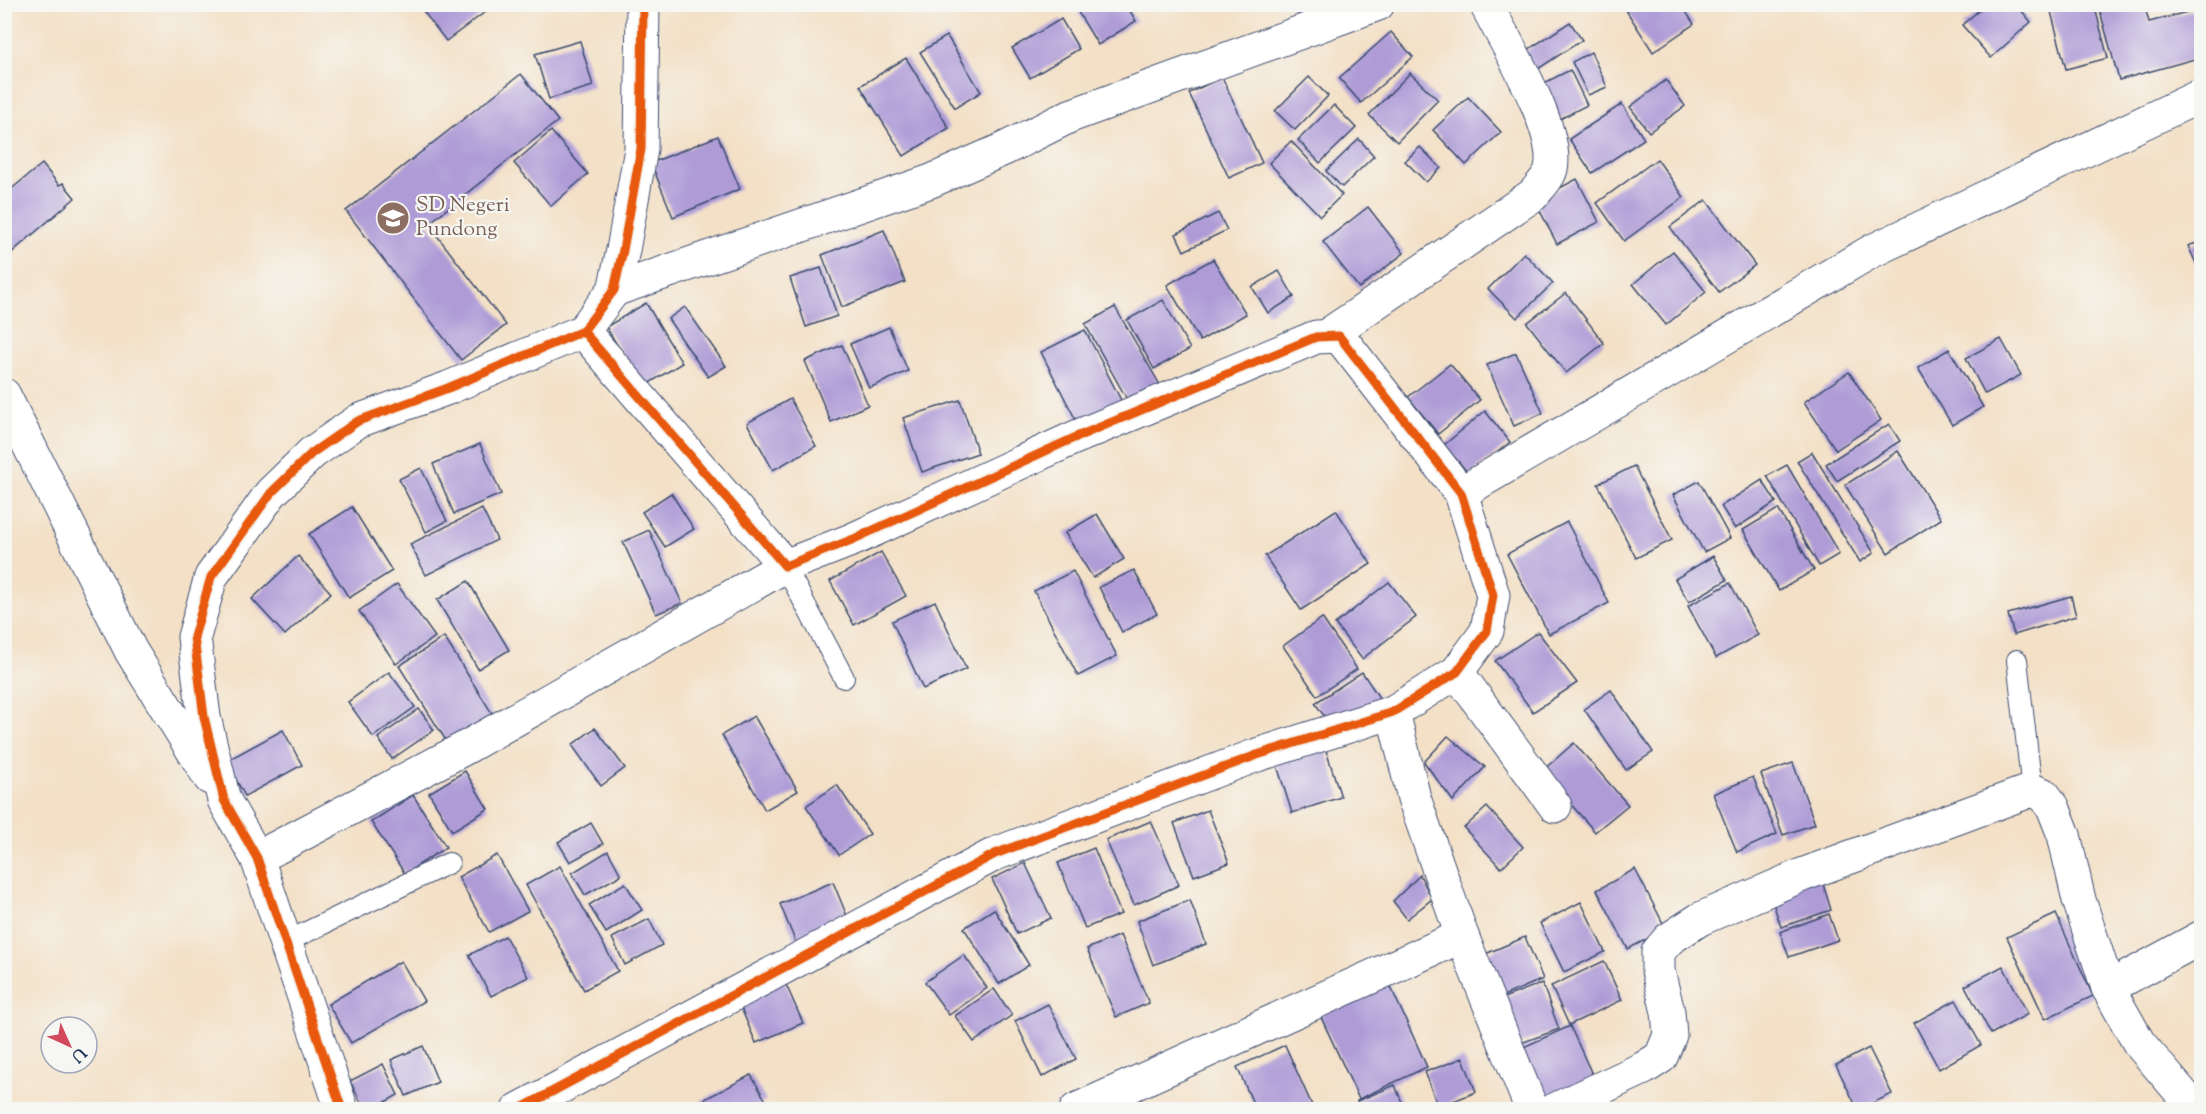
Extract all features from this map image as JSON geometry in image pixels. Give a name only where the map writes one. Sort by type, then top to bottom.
[{"type":"street","points":[[224,800],[204,717],[194,638],[211,577],[265,502],[312,453],[358,421],[448,388],[583,332],[614,290],[641,149],[643,4]]},
{"type":"street","points":[[614,290],[931,181],[1004,149],[1070,116],[1378,4]]},
{"type":"street","points":[[1328,335],[1533,195],[1551,171],[1552,146],[1543,117],[1486,4]]},
{"type":"street","points":[[1461,493],[1872,251],[2202,95]]},
{"type":"street","points":[[583,332],[785,566]]},
{"type":"street","points":[[257,858],[465,748],[785,566],[854,539],[1074,438],[1316,337],[1339,336],[1348,344],[1461,493],[1493,595],[1487,631],[1457,672],[1394,712],[1257,755],[995,854],[518,1110]]},
{"type":"street","points":[[4,395],[131,651],[224,800],[257,858],[342,1110]]},
{"type":"street","points":[[1457,672],[1556,806]]},
{"type":"street","points":[[1394,712],[1414,798],[1462,936],[1532,1110]]},
{"type":"street","points":[[1554,1110],[1644,1068],[1661,1057],[1670,1035],[1658,952],[1670,939],[1700,919],[1802,875],[2032,790],[2044,795],[2053,807],[2064,835],[2079,900],[2108,988],[2139,1043],[2196,1110]]},
{"type":"street","points":[[1076,1110],[1462,936]]},
{"type":"street","points":[[2108,988],[2202,937]]},
{"type":"lane","points":[[785,566],[843,678]]},
{"type":"lane","points":[[2017,660],[2032,790]]},
{"type":"lane","points":[[286,942],[449,863]]},
{"type":"building","points":[[424,4],[496,4],[446,41],[420,7]]},
{"type":"building","points":[[1073,4],[1126,4],[1136,21],[1098,45]]},
{"type":"building","points":[[1290,4],[1323,4],[1304,21]]},
{"type":"building","points":[[1622,4],[1681,4],[1694,24],[1653,52]]},
{"type":"building","points":[[1986,4],[2016,4],[2031,22],[1991,58],[1962,25]]},
{"type":"building","points":[[2049,4],[2094,4],[2108,58],[2066,69]]},
{"type":"building","points":[[2098,4],[2144,4],[2149,22],[2202,8],[2202,57],[2119,80]]},
{"type":"building","points":[[1061,19],[1079,49],[1030,78],[1012,48]]},
{"type":"building","points":[[1570,22],[1582,40],[1535,71],[1523,53]]},
{"type":"building","points":[[1391,32],[1413,57],[1361,103],[1339,78]]},
{"type":"building","points":[[947,36],[981,92],[955,108],[920,52]]},
{"type":"building","points":[[580,41],[593,86],[549,99],[535,54]]},
{"type":"building","points":[[1591,52],[1607,87],[1588,95],[1572,62]]},
{"type":"building","points":[[906,58],[949,128],[904,156],[860,86]]},
{"type":"building","points":[[1570,70],[1587,105],[1558,120],[1540,85]]},
{"type":"building","points":[[1410,73],[1438,100],[1397,142],[1369,115]]},
{"type":"building","name":"SD Negeri Pundong","points":[[521,74],[558,121],[428,224],[506,325],[461,360],[346,211]]},
{"type":"building","points":[[1222,77],[1262,163],[1229,178],[1189,93]]},
{"type":"building","points":[[1309,77],[1328,96],[1295,130],[1275,111]]},
{"type":"building","points":[[1666,80],[1685,106],[1649,132],[1630,107]]},
{"type":"building","points":[[1468,97],[1501,132],[1466,165],[1433,130]]},
{"type":"building","points":[[1622,104],[1644,139],[1592,173],[1569,139]]},
{"type":"building","points":[[1334,105],[1356,128],[1320,163],[1298,140]]},
{"type":"building","points":[[551,131],[588,174],[551,206],[514,163]]},
{"type":"building","points":[[718,136],[740,189],[673,217],[651,163]]},
{"type":"building","points":[[1359,139],[1374,156],[1342,187],[1326,171]]},
{"type":"building","points":[[1291,141],[1342,195],[1320,216],[1269,163]]},
{"type":"building","points":[[1420,147],[1441,168],[1426,182],[1405,161]]},
{"type":"building","points":[[1657,159],[1684,197],[1624,241],[1597,203]]},
{"type":"building","points":[[42,164],[59,185],[63,183],[75,198],[4,259],[4,195]]},
{"type":"building","points":[[1577,179],[1599,222],[1557,244],[1535,201]]},
{"type":"building","points":[[1706,200],[1755,265],[1719,292],[1670,227]]},
{"type":"building","points":[[1368,207],[1404,253],[1359,288],[1323,242]]},
{"type":"building","points":[[1218,213],[1227,230],[1184,251],[1176,234]]},
{"type":"building","points":[[884,230],[905,282],[842,307],[822,255]]},
{"type":"building","points":[[2202,241],[2202,276],[2188,246]]},
{"type":"building","points":[[1673,251],[1706,292],[1666,325],[1633,284]]},
{"type":"building","points":[[1524,253],[1553,283],[1517,318],[1488,289]]},
{"type":"building","points":[[1213,259],[1246,314],[1200,341],[1167,285]]},
{"type":"building","points":[[821,268],[837,316],[806,327],[790,278]]},
{"type":"building","points":[[1279,271],[1294,297],[1268,313],[1252,287]]},
{"type":"building","points":[[1566,293],[1604,343],[1566,373],[1527,323]]},
{"type":"building","points":[[1163,300],[1190,349],[1154,369],[1127,320]]},
{"type":"building","points":[[646,303],[682,363],[643,387],[606,327]]},
{"type":"building","points":[[685,307],[726,366],[708,377],[668,319]]},
{"type":"building","points":[[1115,307],[1160,385],[1129,403],[1085,324]]},
{"type":"building","points":[[889,327],[908,371],[869,388],[850,344]]},
{"type":"building","points":[[1085,330],[1124,406],[1080,428],[1041,352]]},
{"type":"building","points":[[2001,339],[2021,375],[1985,394],[1966,358]]},
{"type":"building","points":[[842,345],[868,405],[831,422],[805,361]]},
{"type":"building","points":[[1949,349],[1983,407],[1952,425],[1918,368]]},
{"type":"building","points":[[1516,353],[1543,413],[1514,426],[1487,365]]},
{"type":"building","points":[[1450,364],[1480,400],[1438,434],[1408,397]]},
{"type":"building","points":[[1849,372],[1881,420],[1836,450],[1804,402]]},
{"type":"building","points":[[790,399],[816,446],[773,470],[747,423]]},
{"type":"building","points":[[960,400],[978,453],[922,472],[903,418]]},
{"type":"building","points":[[1485,411],[1510,442],[1470,475],[1444,445]]},
{"type":"building","points":[[1889,424],[1900,441],[1837,481],[1826,464]]},
{"type":"building","points":[[480,444],[501,494],[454,514],[433,464]]},
{"type":"building","points":[[1898,451],[1941,519],[1888,553],[1845,485]]},
{"type":"building","points":[[1812,452],[1874,553],[1860,562],[1797,461]]},
{"type":"building","points":[[1787,465],[1839,554],[1819,566],[1767,476]]},
{"type":"building","points":[[1634,466],[1672,540],[1636,558],[1598,484]]},
{"type":"building","points":[[421,468],[447,521],[426,532],[399,479]]},
{"type":"building","points":[[1762,480],[1776,502],[1735,529],[1721,506]]},
{"type":"building","points":[[1699,481],[1730,538],[1704,552],[1673,495]]},
{"type":"building","points":[[671,493],[694,529],[665,547],[642,512]]},
{"type":"building","points":[[352,507],[392,571],[349,598],[309,534]]},
{"type":"building","points":[[482,509],[497,540],[426,575],[410,544]]},
{"type":"building","points":[[1778,509],[1814,570],[1779,591],[1743,530]]},
{"type":"building","points":[[1336,510],[1371,564],[1301,610],[1265,556]]},
{"type":"building","points":[[1097,514],[1124,559],[1093,578],[1065,533]]},
{"type":"building","points":[[1567,522],[1609,603],[1549,634],[1507,554]]},
{"type":"building","points":[[649,530],[682,603],[656,614],[623,542]]},
{"type":"building","points":[[881,552],[906,596],[854,625],[830,581]]},
{"type":"building","points":[[298,556],[331,593],[285,635],[252,599]]},
{"type":"building","points":[[1713,556],[1727,580],[1689,602],[1675,579]]},
{"type":"building","points":[[1134,570],[1157,614],[1122,632],[1099,587]]},
{"type":"building","points":[[1073,571],[1117,656],[1078,676],[1034,591]]},
{"type":"building","points":[[468,581],[509,650],[478,669],[437,600]]},
{"type":"building","points":[[1389,582],[1416,617],[1362,659],[1335,624]]},
{"type":"building","points":[[1730,583],[1758,635],[1716,658],[1688,606]]},
{"type":"building","points":[[397,584],[435,637],[396,664],[359,611]]},
{"type":"building","points":[[2071,596],[2076,616],[2014,635],[2008,614]]},
{"type":"building","points":[[935,601],[966,669],[923,689],[892,621]]},
{"type":"building","points":[[1322,618],[1357,669],[1317,696],[1283,646]]},
{"type":"building","points":[[1538,632],[1577,683],[1533,712],[1495,661]]},
{"type":"building","points":[[444,637],[495,718],[450,747],[399,666]]},
{"type":"building","points":[[389,672],[415,707],[373,737],[348,702]]},
{"type":"building","points":[[1362,672],[1380,699],[1333,729],[1315,703]]},
{"type":"building","points":[[1611,690],[1653,752],[1626,770],[1584,709]]},
{"type":"building","points":[[419,709],[434,730],[392,759],[378,738]]},
{"type":"building","points":[[754,716],[798,791],[765,810],[722,735]]},
{"type":"building","points":[[595,728],[625,768],[601,786],[572,745]]},
{"type":"building","points":[[283,730],[302,765],[245,796],[226,761]]},
{"type":"building","points":[[1448,736],[1485,767],[1453,801],[1424,762]]},
{"type":"building","points":[[1323,741],[1341,797],[1292,813],[1274,756]]},
{"type":"building","points":[[1574,743],[1628,805],[1595,832],[1542,771]]},
{"type":"building","points":[[1793,763],[1815,824],[1783,835],[1761,774]]},
{"type":"building","points":[[465,771],[488,809],[452,831],[429,793]]},
{"type":"building","points":[[1753,777],[1777,834],[1737,852],[1713,794]]},
{"type":"building","points":[[837,785],[870,834],[839,855],[806,806]]},
{"type":"building","points":[[413,795],[446,847],[405,874],[371,822]]},
{"type":"building","points":[[1487,807],[1523,847],[1501,868],[1464,828]]},
{"type":"building","points":[[1208,810],[1229,863],[1194,876],[1174,823]]},
{"type":"building","points":[[1151,821],[1179,885],[1134,905],[1106,840]]},
{"type":"building","points":[[591,823],[603,844],[570,862],[558,842]]},
{"type":"building","points":[[1094,848],[1121,914],[1085,928],[1058,863]]},
{"type":"building","points":[[608,851],[621,875],[585,895],[572,873]]},
{"type":"building","points":[[497,855],[528,911],[489,932],[458,877]]},
{"type":"building","points":[[1025,863],[1051,918],[1017,934],[992,879]]},
{"type":"building","points":[[560,866],[618,971],[584,990],[526,885]]},
{"type":"building","points":[[1635,869],[1666,929],[1628,949],[1597,890]]},
{"type":"building","points":[[1820,874],[1831,910],[1781,927],[1769,891]]},
{"type":"building","points":[[1420,875],[1432,899],[1407,919],[1393,901]]},
{"type":"building","points":[[833,882],[849,921],[796,943],[780,904]]},
{"type":"building","points":[[625,883],[642,910],[606,933],[589,905]]},
{"type":"building","points":[[1190,900],[1206,944],[1153,965],[1137,921]]},
{"type":"building","points":[[1581,902],[1605,952],[1564,972],[1540,923]]},
{"type":"building","points":[[994,909],[1029,965],[999,984],[964,928]]},
{"type":"building","points":[[1829,914],[1838,940],[1789,957],[1780,932]]},
{"type":"building","points":[[2056,914],[2093,996],[2045,1019],[2007,937]]},
{"type":"building","points":[[649,919],[662,945],[625,965],[612,938]]},
{"type":"building","points":[[1120,935],[1149,1003],[1116,1017],[1087,949]]},
{"type":"building","points":[[505,936],[528,977],[491,996],[469,955]]},
{"type":"building","points":[[1525,937],[1543,979],[1494,1000],[1476,958]]},
{"type":"building","points":[[964,955],[987,988],[949,1015],[925,982]]},
{"type":"building","points":[[401,961],[424,1001],[351,1043],[328,1004]]},
{"type":"building","points":[[1604,961],[1622,1000],[1569,1025],[1551,986]]},
{"type":"building","points":[[2003,966],[2028,1014],[1991,1034],[1965,986]]},
{"type":"building","points":[[784,980],[803,1023],[756,1043],[738,1001]]},
{"type":"building","points":[[1389,983],[1427,1067],[1359,1099],[1320,1015]]},
{"type":"building","points":[[1542,983],[1559,1029],[1510,1047],[1493,1002]]},
{"type":"building","points":[[994,989],[1012,1015],[974,1042],[955,1016]]},
{"type":"building","points":[[1956,1000],[1981,1045],[1939,1069],[1914,1023]]},
{"type":"building","points":[[1048,1004],[1076,1059],[1042,1077],[1015,1021]]},
{"type":"building","points":[[1570,1026],[1596,1083],[1543,1107],[1517,1050]]},
{"type":"building","points":[[1285,1045],[1314,1110],[1256,1110],[1237,1067]]},
{"type":"building","points":[[423,1046],[438,1082],[406,1096],[391,1060]]},
{"type":"building","points":[[1869,1048],[1892,1094],[1858,1110],[1836,1065]]},
{"type":"building","points":[[1463,1058],[1476,1092],[1438,1107],[1425,1072]]},
{"type":"building","points":[[383,1064],[398,1095],[371,1110],[365,1110],[350,1081]]},
{"type":"building","points":[[751,1075],[766,1101],[750,1110],[706,1110],[701,1101]]},
{"type":"building","points":[[1395,1085],[1405,1110],[1360,1110],[1357,1101]]},
{"type":"cycle path","points":[[342,1110],[257,858],[224,800],[204,717],[194,637],[211,577],[271,493],[312,453],[358,421],[448,388],[583,331],[614,290],[641,149],[643,4]]},
{"type":"cycle path","points":[[518,1110],[995,854],[1257,755],[1393,712],[1457,672],[1487,631],[1493,595],[1461,493],[1339,336],[1316,337],[1074,438],[854,539],[785,566],[583,331]]},
{"type":"place","name":"SD Negeri Pundong","points":[[393,218]]}]
